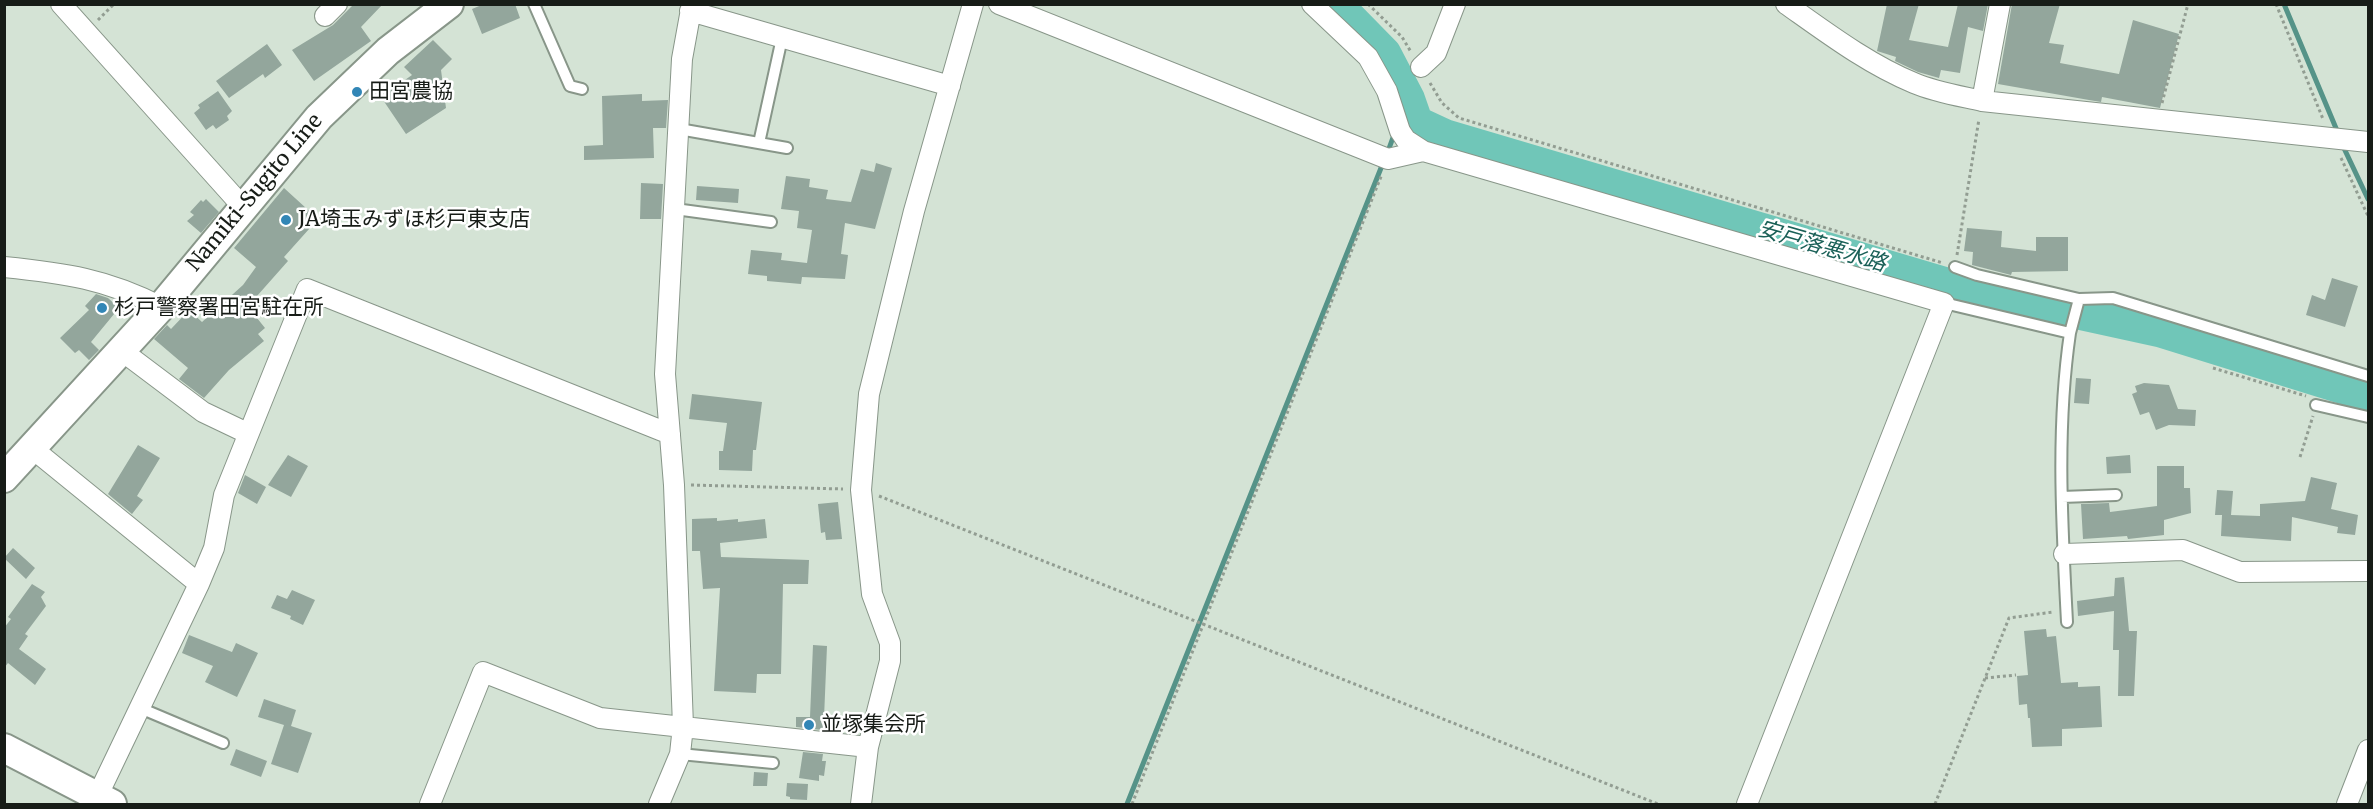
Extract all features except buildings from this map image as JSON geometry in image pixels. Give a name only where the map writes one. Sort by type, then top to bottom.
[{"type":"main road","name":"Namiki-Sugito Line","points":[[4,478],[122,351],[340,94],[388,51],[449,4]]},
{"type":"main road","points":[[4,748],[105,801]]},
{"type":"street","points":[[61,4],[243,207]]},
{"type":"street","points":[[861,804],[868,747],[890,661],[890,643],[872,594],[861,490],[869,394],[914,211],[973,4]]},
{"type":"street","points":[[999,4],[1388,159],[1423,151]]},
{"type":"street","points":[[1312,4],[1368,57],[1387,92],[1400,131],[1406,140],[1423,151],[1944,303],[1747,804]]},
{"type":"street","points":[[1420,67],[1436,53],[1455,4]]},
{"type":"street","points":[[1786,4],[1860,55],[1915,84],[1982,101],[2368,142]]},
{"type":"street","points":[[1982,101],[2000,4]]},
{"type":"street","points":[[659,804],[680,754],[683,726],[674,485],[665,374],[682,59],[691,8],[782,38],[950,86]]},
{"type":"street","points":[[4,267],[69,273],[126,289],[160,307]]},
{"type":"street","points":[[105,801],[140,708],[214,548],[224,495],[247,433],[307,289],[670,434]]},
{"type":"street","points":[[122,351],[203,412],[247,433]]},
{"type":"street","points":[[33,449],[199,584]]},
{"type":"street","points":[[2064,554],[2183,550],[2240,572],[2368,571]]},
{"type":"street","points":[[430,804],[483,672],[600,718],[868,747]]},
{"type":"street","points":[[2347,804],[2368,750]]},
{"type":"lane","points":[[534,4],[570,86],[582,89]]},
{"type":"lane","points":[[759,143],[782,38]]},
{"type":"lane","points":[[680,129],[787,148]]},
{"type":"lane","points":[[675,209],[771,222]]},
{"type":"lane","points":[[1955,267],[2079,302],[2113,298],[2368,376]]},
{"type":"lane","points":[[2067,616],[2060,432],[2063,381],[2079,302]]},
{"type":"lane","points":[[1944,303],[2072,328]]},
{"type":"lane","points":[[2316,405],[2368,417]]},
{"type":"lane","points":[[2062,497],[2116,495]]},
{"type":"lane","points":[[140,708],[223,744]]},
{"type":"lane","points":[[680,754],[773,763]]},
{"type":"path","points":[[1368,4],[1402,37],[1442,103],[1459,117],[1955,267],[1982,101]]},
{"type":"path","points":[[2158,119],[2188,4]]},
{"type":"path","points":[[2276,4],[2331,137],[2368,216]]},
{"type":"path","points":[[1132,804],[1388,159]]},
{"type":"path","points":[[2213,368],[2318,399],[2300,457]]},
{"type":"path","points":[[674,485],[861,490],[1658,804]]},
{"type":"path","points":[[1935,804],[2009,618],[2067,616]]},
{"type":"path","points":[[1984,678],[2016,675]]},
{"type":"waterway","name":"安戸落悪水路","points":[[1337,4],[1385,53],[1409,99],[1417,122],[1445,135],[1962,288],[2159,331],[2368,396]]},
{"type":"waterway","points":[[2284,4],[2338,133]]},
{"type":"waterway","points":[[1401,118],[1409,99]]},
{"type":"waterway","points":[[1387,154],[1395,132]]},
{"type":"waterway","points":[[2342,144],[2368,199]]},
{"type":"waterway","points":[[1127,804],[1383,163]]},
{"type":"place","name":"田宮農協","points":[[357,92]]},
{"type":"place","name":"JA埼玉みずほ杉戸東支店","points":[[286,220]]},
{"type":"place","name":"杉戸警察署田宮駐在所","points":[[102,308]]},
{"type":"place","name":"並塚集会所","points":[[809,725]]}]
